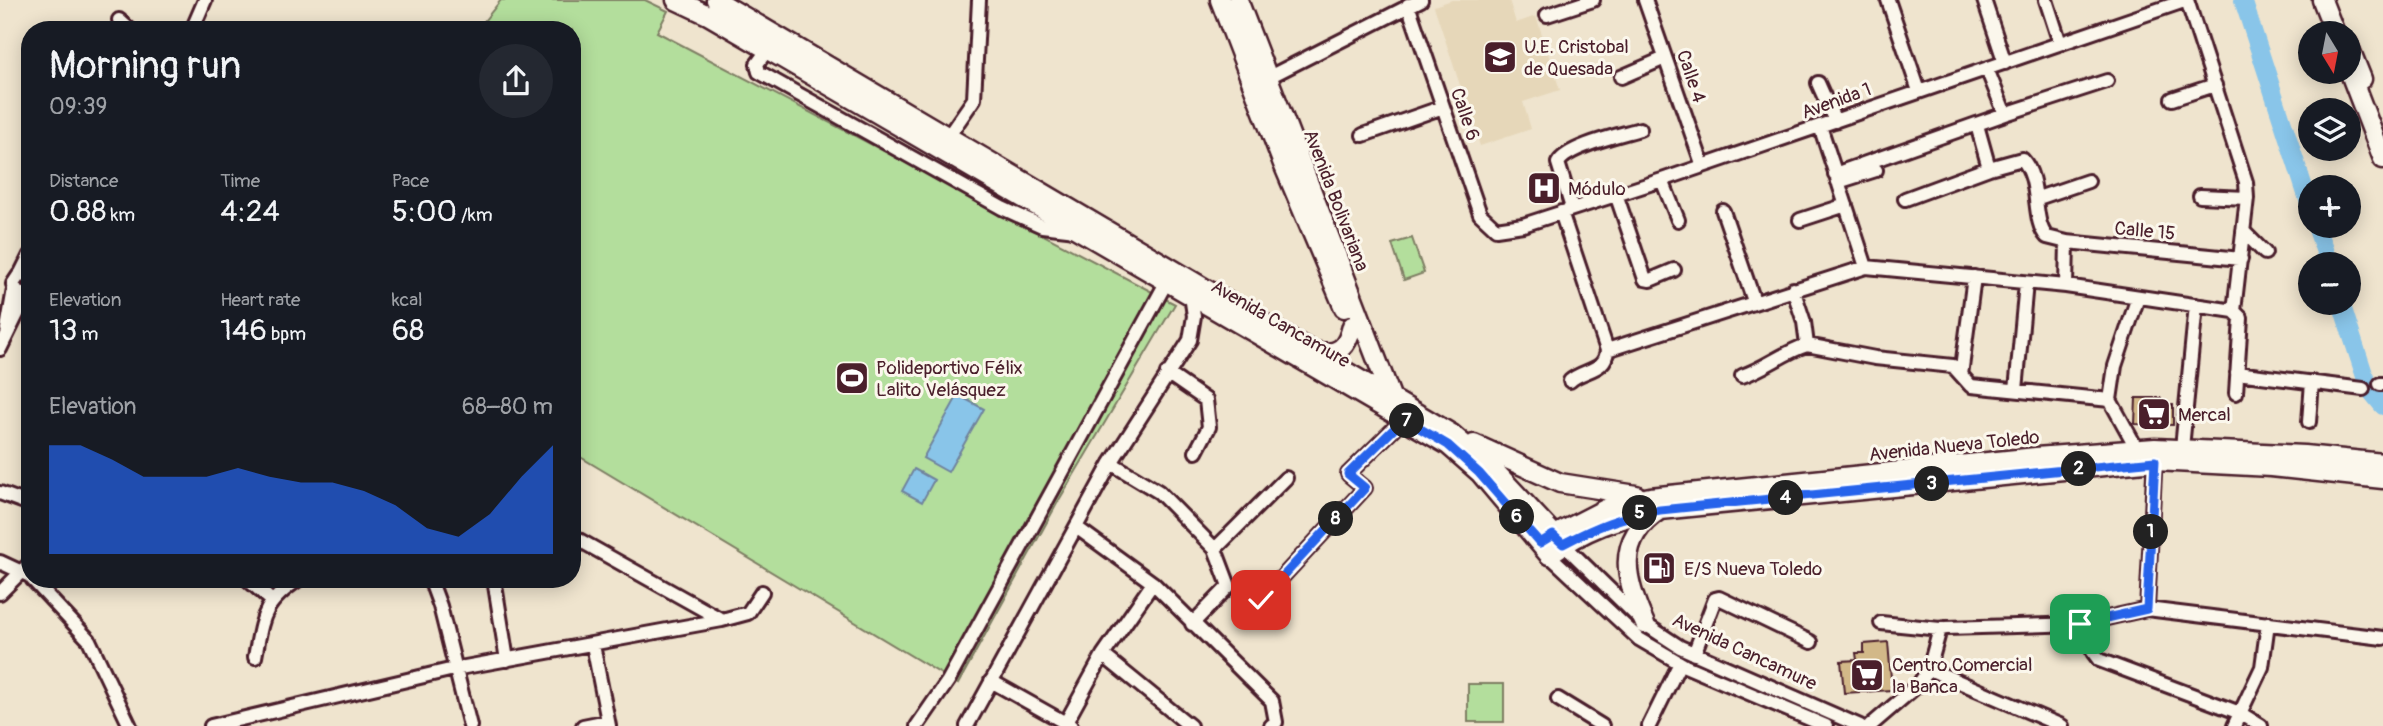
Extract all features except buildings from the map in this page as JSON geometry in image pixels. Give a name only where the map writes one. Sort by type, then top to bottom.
[{"type":"main road","name":"Avenida Cancamure","points":[[677,0],[772,43],[1114,241],[1318,352],[1448,445],[1551,545]]},
{"type":"main road","name":"Avenida Cancamure","points":[[716,0],[772,43]]},
{"type":"main road","name":"Avenida Bolivariana","points":[[1220,0],[1352,326],[1391,405]]},
{"type":"main road","name":"Avenida Bolivariana","points":[[1238,0],[1391,405]]},
{"type":"main road","points":[[2322,0],[2330,21]]},
{"type":"main road","points":[[2332,0],[2340,21]]},
{"type":"main road","points":[[2361,81],[2381,139],[2383,159]]},
{"type":"main road","points":[[2355,84],[2381,139]]},
{"type":"main road","name":"Avenida Cancamure","points":[[944,142],[1079,230],[1114,241],[1167,281],[1191,295],[1391,405],[1452,434],[1492,468],[1551,545]]},
{"type":"main road","points":[[1318,352],[1336,353],[1343,349],[1352,326]]},
{"type":"main road","points":[[1452,434],[1560,483],[1655,503],[1636,534],[1626,575],[1630,593],[1645,624]]},
{"type":"main road","name":"Avenida Nueva Toledo","points":[[1551,545],[1617,503],[1655,503],[2155,455],[2182,448],[2383,463]]},
{"type":"main road","name":"Avenida Nueva Toledo","points":[[1655,503],[2137,449],[2155,455],[2383,479]]},
{"type":"street","points":[[196,21],[205,0]]},
{"type":"street","points":[[944,142],[974,99],[979,0]]},
{"type":"street","points":[[1256,93],[1266,78],[1422,0]]},
{"type":"street","points":[[1547,15],[1593,0]]},
{"type":"street","name":"Calle 4","points":[[1645,0],[1703,166]]},
{"type":"street","points":[[1888,0],[1919,91]]},
{"type":"street","points":[[1984,0],[2005,63]]},
{"type":"street","points":[[2046,0],[2060,43]]},
{"type":"street","points":[[2143,0],[2148,13]]},
{"type":"street","points":[[2187,0],[2246,182],[2247,198],[2234,311]]},
{"type":"street","name":"Avenida 1","points":[[1496,229],[1523,225],[1662,180],[2187,0]]},
{"type":"street","name":"Calle 6","points":[[1408,5],[1480,214],[1496,229]]},
{"type":"street","points":[[772,43],[757,64],[759,72],[1002,208],[1042,226],[1079,230]]},
{"type":"street","points":[[1621,77],[1665,58]]},
{"type":"street","points":[[1987,69],[2005,114]]},
{"type":"street","points":[[1248,73],[1266,78]]},
{"type":"street","points":[[1837,178],[2005,114],[2107,81]]},
{"type":"street","points":[[1818,83],[1835,121]]},
{"type":"street","points":[[2172,99],[2215,85]]},
{"type":"street","points":[[1363,135],[1443,107]]},
{"type":"street","points":[[1977,125],[1989,168]]},
{"type":"street","points":[[1820,127],[1866,267]]},
{"type":"street","points":[[1570,380],[1577,374],[1600,366],[1607,350],[1567,210],[1558,163],[1575,150],[1640,129]]},
{"type":"street","points":[[1905,200],[1989,168],[2022,159],[2028,164],[2038,198],[2088,181]]},
{"type":"street","points":[[1837,178],[1875,170]]},
{"type":"street","points":[[1662,180],[1678,220]]},
{"type":"street","points":[[1615,194],[1645,279],[1650,280],[1674,270]]},
{"type":"street","points":[[2200,196],[2247,198]]},
{"type":"street","name":"Calle 15","points":[[2038,198],[2039,225],[2047,237],[2067,242],[2241,258]]},
{"type":"street","points":[[1800,220],[1846,205]]},
{"type":"street","points":[[1723,211],[1754,301]]},
{"type":"street","points":[[2243,232],[2265,253]]},
{"type":"street","points":[[2066,286],[2067,242]]},
{"type":"street","points":[[1607,350],[1866,267],[2066,286],[2234,311],[2241,318],[2236,393]]},
{"type":"street","points":[[0,276],[19,280],[7,332],[0,349]]},
{"type":"street","points":[[1961,376],[1974,277]]},
{"type":"street","points":[[917,726],[948,681],[1167,281]]},
{"type":"street","points":[[2016,390],[2026,283]]},
{"type":"street","points":[[1793,289],[1804,322],[1807,345]]},
{"type":"street","points":[[967,726],[1111,463],[1190,340],[1194,316],[1191,295]]},
{"type":"street","points":[[2137,449],[2110,400],[2115,366],[2138,297]]},
{"type":"street","points":[[2182,448],[2186,384],[2196,305]]},
{"type":"street","points":[[7,332],[21,308]]},
{"type":"street","points":[[1742,376],[1757,371],[1789,351],[1807,345],[1875,358],[1953,366],[1971,386],[2110,400]]},
{"type":"street","points":[[1167,373],[1206,400],[1209,427],[1196,452]]},
{"type":"street","points":[[2237,373],[2363,389]]},
{"type":"street","points":[[2309,422],[2312,382]]},
{"type":"street","points":[[1261,600],[1365,488],[1348,474],[1391,405]]},
{"type":"street","points":[[2147,609],[2155,455]]},
{"type":"street","points":[[1111,463],[1159,492],[1215,549],[1228,586],[1192,624]]},
{"type":"street","points":[[1215,549],[1286,478]]},
{"type":"street","points":[[0,493],[21,501]]},
{"type":"street","points":[[1076,527],[1153,583],[1272,701],[1276,722],[1271,726]]},
{"type":"street","points":[[581,542],[722,620]]},
{"type":"street","name":"Avenida Cancamure","points":[[1551,545],[1645,624],[1694,654],[1860,726]]},
{"type":"street","name":"Avenida Cancamure","points":[[1551,545],[1639,639],[1680,663],[1826,726]]},
{"type":"street","points":[[0,562],[21,570]]},
{"type":"street","points":[[0,593],[21,579]]},
{"type":"street","points":[[991,681],[1067,725],[1103,655],[1153,583]]},
{"type":"street","points":[[42,588],[89,640],[130,726]]},
{"type":"street","points":[[257,588],[272,601]]},
{"type":"street","points":[[255,657],[260,631],[272,601],[288,588]]},
{"type":"street","points":[[433,588],[470,726]]},
{"type":"street","points":[[495,588],[507,660]]},
{"type":"street","points":[[211,726],[454,669],[722,620],[748,613],[762,592]]},
{"type":"street","points":[[1694,654],[1715,599],[1719,598],[1811,642]]},
{"type":"street","points":[[1881,623],[1940,629],[2091,622],[2147,609],[2383,638]]},
{"type":"street","points":[[2091,622],[2093,652],[2099,660],[2240,713],[2260,726]]},
{"type":"street","points":[[2234,726],[2262,667],[2268,623]]},
{"type":"street","points":[[1870,726],[1919,684],[1929,669],[1940,629]]},
{"type":"street","points":[[583,726],[608,723],[593,645]]},
{"type":"street","points":[[1103,655],[1191,726]]},
{"type":"street","points":[[1649,726],[1680,663]]},
{"type":"street","points":[[1929,669],[2062,726]]},
{"type":"street","points":[[1558,699],[1602,726]]},
{"type":"shaded area","name":"U.E. Cristobal de Quesada","points":[[1452,0],[1509,0],[1516,23],[1536,16],[1560,90],[1523,102],[1531,129],[1480,146],[1434,6]]},
{"type":"green space","name":"Polideportivo Félix Lalito Velásquez","points":[[501,0],[645,0],[668,11],[657,32],[1175,304],[1059,500],[958,684],[581,457],[581,21],[484,21]]},
{"type":"green space","points":[[1412,238],[1424,273],[1404,280],[1392,244]]},
{"type":"green space","points":[[1468,684],[1504,684],[1504,722],[1468,722]]},
{"type":"water","points":[[958,395],[984,409],[948,472],[923,458]]},
{"type":"water","points":[[914,469],[934,480],[922,502],[902,491]]},
{"type":"waterway","points":[[2243,0],[2300,175]]},
{"type":"waterway","points":[[2320,238],[2325,252]]},
{"type":"waterway","points":[[2345,315],[2369,389],[2383,406]]},
{"type":"place","name":"U.E. Cristobal de Quesada","points":[[1500,57]]},
{"type":"place","name":"Módulo","points":[[1544,188]]},
{"type":"place","name":"Polideportivo Félix Lalito Velásquez","points":[[852,378]]},
{"type":"place","name":"Mercal","points":[[2154,414]]},
{"type":"place","name":"E/S Nueva Toledo","points":[[1659,568]]},
{"type":"place","name":"Centro Comercial la Banca","points":[[1867,675]]},
{"type":"route","points":[[1261,600],[1365,488],[1348,474],[1404,419],[1448,445],[1479,473],[1540,543],[1553,535],[1563,544],[1593,528],[1625,516],[1660,510],[2155,461],[2147,609],[2080,624]]}]
